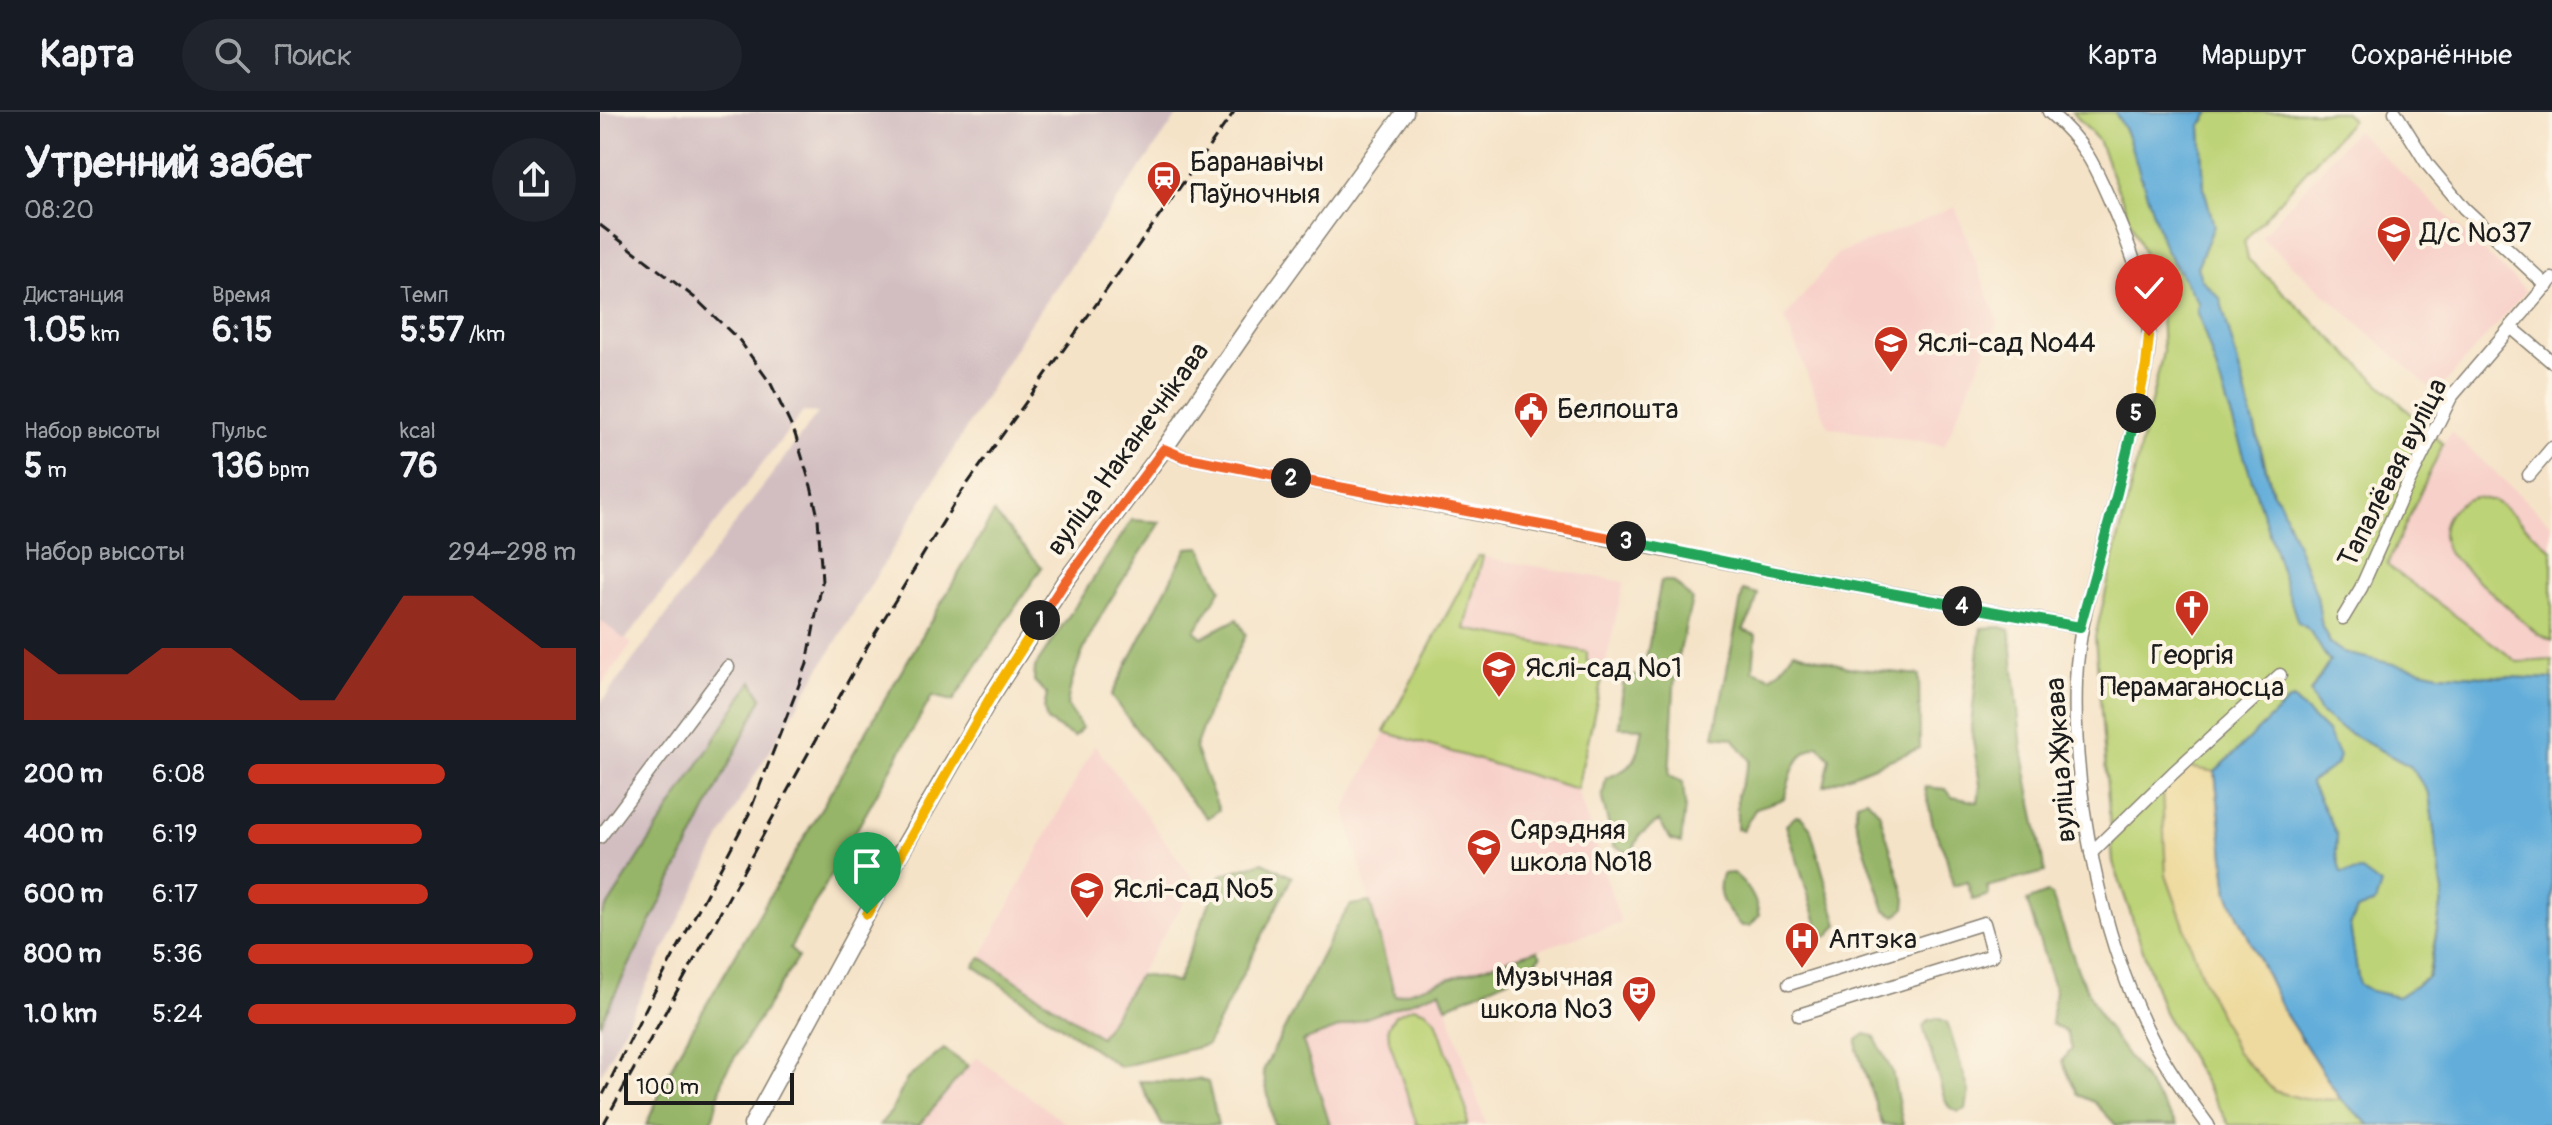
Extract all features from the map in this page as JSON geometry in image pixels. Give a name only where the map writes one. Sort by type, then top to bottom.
[{"type":"main road","name":"вуліца Наканечнікава","points":[[752,1125],[890,871],[990,698],[1064,583],[1164,449],[1405,112]]},
{"type":"street","name":"вуліца Жукава","points":[[2049,112],[2080,141],[2093,161],[2121,226],[2143,295],[2149,336],[2146,366],[2117,493],[2080,627],[2076,681],[2077,734],[2091,853],[2115,945],[2131,991],[2153,1040],[2208,1125]]},
{"type":"street","points":[[2395,112],[2428,165],[2464,208],[2549,282]]},
{"type":"street","name":"Тапалёвая вуліца","points":[[2343,618],[2361,588],[2451,397],[2549,282]]},
{"type":"street","points":[[2512,328],[2552,362]]},
{"type":"street","points":[[2529,475],[2552,448]]},
{"type":"street","points":[[1164,449],[1183,457],[1770,571],[2080,627]]},
{"type":"street","points":[[600,837],[728,667]]},
{"type":"street","points":[[2091,853],[2280,675]]},
{"type":"street","points":[[1789,984],[1984,923],[1993,955],[1799,1015]]},
{"type":"shaded area","points":[[600,112],[1180,112],[1029,325],[741,798],[600,1076],[600,704],[818,413],[803,412],[625,640],[600,620]]},
{"type":"shaded area","name":"Д/с №37","points":[[2356,130],[2526,291],[2436,393],[2261,237]]},
{"type":"shaded area","name":"Яслі-сад №44","points":[[1955,207],[1998,321],[1944,446],[1828,427],[1785,318],[1837,254]]},
{"type":"shaded area","points":[[2451,432],[2552,525],[2552,660],[2518,662],[2387,564],[2435,455]]},
{"type":"shaded area","points":[[1478,556],[1624,582],[1577,789],[1621,923],[1395,996],[1345,809]]},
{"type":"shaded area","points":[[600,620],[632,644],[600,687]]},
{"type":"shaded area","name":"Яслі-сад №5","points":[[1095,745],[1196,883],[1100,1037],[981,957]]},
{"type":"shaded area","points":[[1441,990],[1486,1125],[1331,1125],[1302,1041]]},
{"type":"shaded area","points":[[976,1057],[1068,1125],[919,1125]]},
{"type":"green space","points":[[2072,112],[2115,112],[2126,132],[2182,276],[2199,304],[2197,310],[2298,622],[2313,634],[2330,661],[2310,692],[2340,728],[2411,767],[2429,794],[2443,894],[2428,977],[2398,997],[2371,991],[2359,984],[2350,926],[2357,910],[2341,874],[2336,853],[2337,835],[2310,782],[2327,732],[2293,699],[2215,772],[2284,1012],[2341,1100],[2370,1125],[2229,1125],[2164,1012],[2113,862],[2095,637],[2163,352],[2160,294],[2098,140]]},
{"type":"green space","points":[[2210,112],[2345,112],[2352,120],[2244,241],[2248,259],[2443,444],[2387,565],[2518,662],[2552,660],[2552,679],[2439,674],[2344,654],[2330,643],[2322,627],[2317,596],[2279,500],[2273,492],[2220,299],[2201,279],[2197,267],[2214,226],[2204,188],[2201,126]]},
{"type":"green space","points":[[2476,497],[2502,506],[2552,550],[2552,641],[2537,634],[2449,554],[2443,536],[2446,519],[2458,505]]},
{"type":"green space","points":[[994,513],[1042,567],[953,701],[932,696],[790,948],[798,957],[725,1073],[711,1125],[646,1125],[678,1053]]},
{"type":"green space","points":[[1132,520],[1161,522],[1104,610],[1081,657],[1067,705],[1082,728],[1074,737],[1047,721],[1044,709],[1047,694],[1034,681],[1035,667]]},
{"type":"green space","points":[[1201,547],[1221,589],[1195,631],[1202,637],[1237,619],[1246,635],[1209,710],[1195,748],[1219,810],[1207,818],[1185,794],[1111,696],[1187,548]]},
{"type":"green space","name":"Яслі-сад №1","points":[[1478,556],[1483,556],[1465,629],[1587,652],[1587,662],[1605,666],[1577,789],[1384,732]]},
{"type":"green space","points":[[1661,581],[1673,581],[1692,599],[1675,672],[1669,776],[1683,782],[1685,806],[1681,843],[1671,840],[1659,821],[1640,835],[1631,854],[1614,846],[1602,799],[1606,778],[1630,766],[1639,747],[1643,728],[1619,727],[1623,684],[1644,670]]},
{"type":"green space","points":[[1743,590],[1758,594],[1743,630],[1756,635],[1753,670],[1771,677],[1794,651],[1852,668],[1919,675],[1920,748],[1824,786],[1830,758],[1818,745],[1809,749],[1798,760],[1791,774],[1784,799],[1756,808],[1743,830],[1737,829],[1737,795],[1750,761],[1733,738],[1714,736]]},
{"type":"green space","points":[[1981,628],[2010,630],[2022,749],[2045,872],[1987,887],[1989,895],[1973,900],[1967,882],[1953,886],[1946,856],[1933,826],[1925,787],[1946,789],[1952,797],[1978,802],[1980,785],[1971,727]]},
{"type":"green space","points":[[752,681],[762,698],[600,1024],[600,918]]},
{"type":"green space","points":[[1867,799],[1879,812],[1906,899],[1905,908],[1896,916],[1885,910],[1855,819],[1857,802]]},
{"type":"green space","points":[[1796,816],[1810,827],[1838,925],[1827,937],[1820,932],[1786,825]]},
{"type":"green space","points":[[1263,862],[1292,877],[1207,1045],[1120,1067],[974,966],[981,957],[1100,1037],[1139,975],[1177,983],[1221,875]]},
{"type":"green space","points":[[1733,873],[1747,887],[1756,904],[1759,916],[1750,926],[1741,926],[1726,908],[1721,896],[1722,874]]},
{"type":"green space","points":[[2047,893],[2052,896],[2079,973],[2102,1020],[2177,1125],[2116,1125],[2094,1102],[2078,1095],[2062,1061],[2072,1049],[2066,1032],[2051,1024],[2055,991],[2027,901]]},
{"type":"green space","points":[[1370,902],[1395,996],[1537,950],[1541,956],[1530,969],[1446,1007],[1440,991],[1303,1041],[1330,1125],[1274,1125],[1263,1071],[1337,925],[1351,905]]},
{"type":"green space","points":[[1413,1007],[1426,1011],[1436,1020],[1467,1112],[1467,1125],[1417,1125],[1389,1040],[1388,1027],[1395,1015]]},
{"type":"green space","points":[[1937,1018],[1947,1022],[1969,1091],[1966,1109],[1958,1112],[1949,1107],[1944,1097],[1923,1026]]},
{"type":"green space","points":[[1865,1034],[1874,1036],[1892,1071],[1903,1125],[1883,1125],[1881,1121],[1857,1049],[1857,1040]]},
{"type":"green space","points":[[944,1049],[968,1066],[919,1125],[879,1125],[891,1112],[907,1079]]},
{"type":"green space","points":[[1198,1079],[1208,1082],[1218,1125],[1162,1125],[1139,1081],[1177,1082]]},
{"type":"sand","points":[[2188,767],[2215,772],[2228,894],[2284,1012],[2341,1100],[2304,1099],[2274,1091],[2236,1051],[2203,979],[2166,875],[2162,790]]},
{"type":"water","points":[[2115,112],[2210,112],[2201,126],[2204,188],[2214,226],[2197,267],[2201,279],[2220,298],[2272,492],[2279,500],[2317,596],[2322,627],[2330,643],[2344,653],[2439,674],[2552,679],[2552,1125],[2370,1125],[2341,1100],[2284,1012],[2228,894],[2215,772],[2293,699],[2327,732],[2339,756],[2336,765],[2310,782],[2337,835],[2336,853],[2341,873],[2362,871],[2381,885],[2375,903],[2357,910],[2350,926],[2359,984],[2371,991],[2398,997],[2429,977],[2443,894],[2429,794],[2411,767],[2340,728],[2319,711],[2310,693],[2330,661],[2309,630],[2298,623],[2197,310],[2199,304],[2165,249],[2126,132]]},
{"type":"railway","points":[[603,1125],[868,645],[960,494],[1234,112]]},
{"type":"railway","points":[[600,225],[695,298],[740,341],[771,384],[795,434],[811,486],[818,517],[822,582],[807,664],[749,814],[600,1101]]},
{"type":"place","name":"Баранавічы Паўночныя","points":[[1164,209]]},
{"type":"place","name":"Д/с №37","points":[[2394,264]]},
{"type":"place","name":"Яслі-сад №44","points":[[1891,374]]},
{"type":"place","name":"Белпошта","points":[[1531,440]]},
{"type":"place","name":"Георгія Перамаганосца","points":[[2192,638]]},
{"type":"place","name":"Яслі-сад №1","points":[[1499,699]]},
{"type":"place","name":"Сярэдняя школа №18","points":[[1484,877]]},
{"type":"place","name":"Яслі-сад №5","points":[[1087,920]]},
{"type":"place","name":"Аптэка","points":[[1802,970]]},
{"type":"place","name":"Музычная школа №3","points":[[1639,1024]]},
{"type":"route","points":[[867,914],[990,698],[1064,583],[1164,449],[1183,457],[1770,571],[2080,627],[2117,493],[2146,366],[2149,336]]}]
